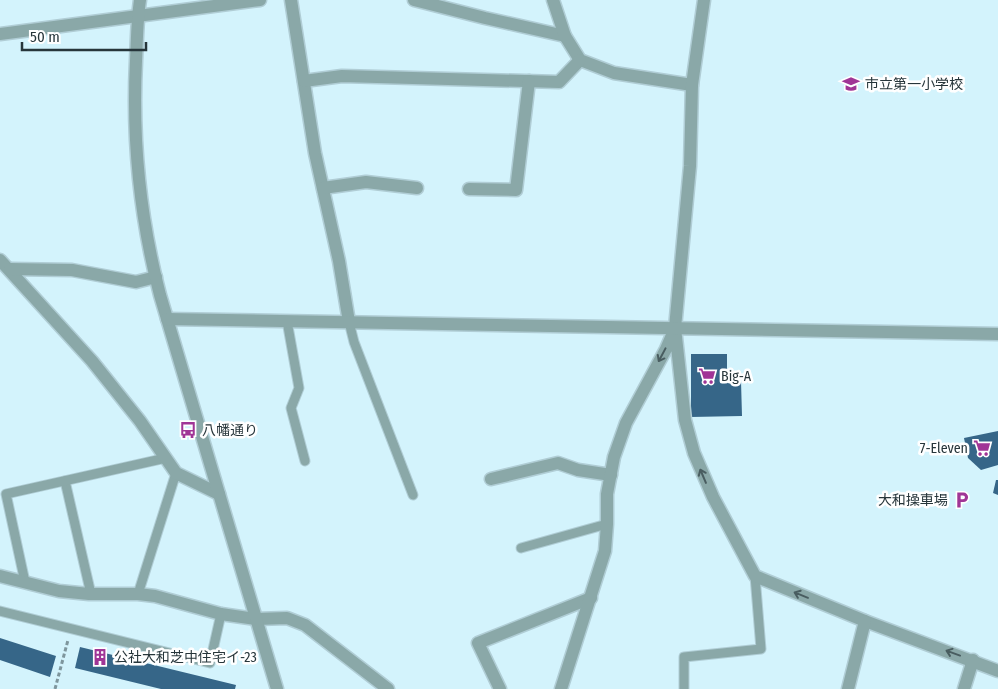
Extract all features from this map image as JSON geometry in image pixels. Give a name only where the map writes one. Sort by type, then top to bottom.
[{"type":"street","points":[[140,0],[134,91],[135,143],[144,220],[167,319],[277,689]]},
{"type":"street","points":[[0,34],[260,0]]},
{"type":"street","points":[[291,0],[315,153],[339,261],[349,322]]},
{"type":"street","points":[[414,0],[565,36]]},
{"type":"street","points":[[553,0],[565,36],[580,60],[614,73],[692,85]]},
{"type":"street","points":[[704,0],[692,85],[690,166],[675,328],[685,420],[694,453],[713,497],[755,576],[998,671]]},
{"type":"street","points":[[304,81],[342,76],[559,82],[580,60]]},
{"type":"street","points":[[469,189],[516,190],[529,81]]},
{"type":"street","points":[[324,188],[366,182],[417,188]]},
{"type":"street","points":[[0,260],[92,361],[140,421],[176,473],[219,494]]},
{"type":"street","points":[[10,269],[72,270],[136,282],[156,276]]},
{"type":"street","points":[[167,319],[998,334]]},
{"type":"street","points":[[561,689],[605,551],[608,524],[607,494],[614,457],[626,423],[666,349],[675,328]]},
{"type":"street","points":[[491,478],[558,463],[578,470],[611,475]]},
{"type":"street","points":[[0,576],[59,590],[92,594],[155,596],[221,614],[256,619],[287,618],[305,625],[388,689]]},
{"type":"street","points":[[500,689],[478,643],[591,598]]},
{"type":"street","points":[[848,689],[865,620]]},
{"type":"street","points":[[964,689],[973,660]]},
{"type":"lane","points":[[287,321],[299,388],[291,408],[305,461]]},
{"type":"lane","points":[[349,322],[354,342],[413,495]]},
{"type":"lane","points":[[25,582],[6,494],[166,458]]},
{"type":"lane","points":[[138,594],[176,473]]},
{"type":"lane","points":[[65,481],[92,594]]},
{"type":"lane","points":[[521,548],[608,524]]},
{"type":"lane","points":[[684,689],[684,657],[761,649],[755,576]]},
{"type":"lane","points":[[0,611],[210,663],[221,614]]},
{"type":"path","points":[[55,689],[71,628]]},
{"type":"building","points":[[691,354],[727,354],[727,381],[741,381],[742,416],[691,417]]},
{"type":"building","name":"7-Eleven","points":[[998,431],[998,465],[981,470],[968,458],[964,438]]},
{"type":"building","points":[[996,480],[998,480],[998,495],[993,493]]},
{"type":"building","points":[[0,638],[56,656],[50,677],[0,660]]},
{"type":"building","name":"公社大和芝中住宅イ-23","points":[[80,647],[236,685],[235,689],[161,689],[75,668]]},
{"type":"place","name":"市立第一小学校","points":[[851,84]]},
{"type":"place","name":"Big-A","points":[[707,376]]},
{"type":"place","name":"八幡通り","points":[[188,430]]},
{"type":"place","name":"7-Eleven","points":[[982,448]]},
{"type":"place","name":"大和操車場","points":[[962,500]]},
{"type":"place","name":"公社大和芝中住宅イ-23","points":[[100,657]]}]
